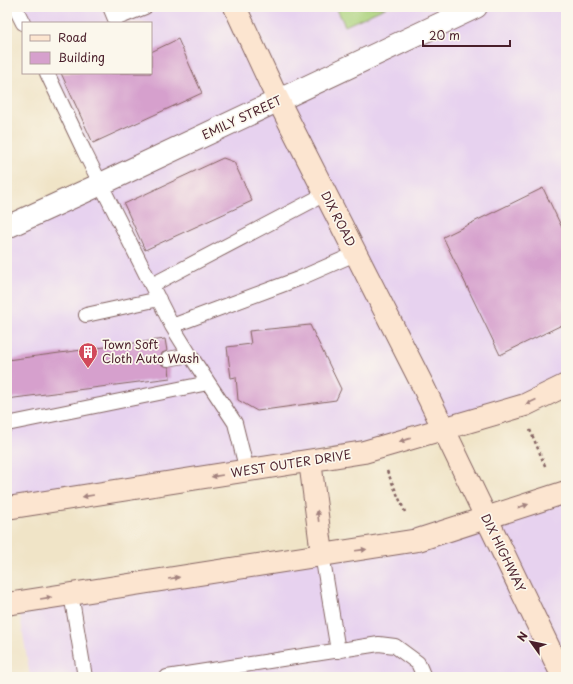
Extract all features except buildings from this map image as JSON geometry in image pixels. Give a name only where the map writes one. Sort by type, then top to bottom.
[{"type":"main road","name":"DIX ROAD","points":[[235,7],[278,100],[422,384],[443,430]]},
{"type":"main road","name":"WEST OUTER DRIVE","points":[[7,508],[364,452],[525,405],[566,385]]},
{"type":"main road","name":"DIX HIGHWAY","points":[[443,430],[563,677]]},
{"type":"main road","points":[[310,461],[322,554]]},
{"type":"main road","points":[[7,604],[418,540],[566,492]]},
{"type":"street","name":"EMILY STREET","points":[[7,227],[473,8]]},
{"type":"lane","points":[[15,7],[22,22]]},
{"type":"lane","points":[[110,7],[115,19],[145,7]]},
{"type":"lane","points":[[47,74],[172,326],[235,423],[247,471]]},
{"type":"lane","points":[[152,285],[325,194]]},
{"type":"lane","points":[[172,326],[298,279],[355,254]]},
{"type":"lane","points":[[86,315],[159,299]]},
{"type":"lane","points":[[168,359],[190,355]]},
{"type":"lane","points":[[7,424],[208,383]]},
{"type":"lane","points":[[322,554],[338,650]]},
{"type":"lane","points":[[71,594],[85,677]]},
{"type":"lane","points":[[167,677],[379,644],[395,646],[418,663],[424,677]]},
{"type":"path","points":[[528,425],[546,468]]},
{"type":"path","points":[[387,471],[405,512]]},
{"type":"shaded area","points":[[15,7],[566,7],[566,385],[443,430],[7,508],[7,227],[101,184],[47,74],[152,74],[152,22],[22,22]]},
{"type":"shaded area","points":[[566,492],[566,677],[30,677],[18,603],[322,554]]},
{"type":"green space","points":[[336,7],[387,7],[345,26]]},
{"type":"place","name":"Town Soft Cloth Auto Wash","points":[[88,369]]}]
